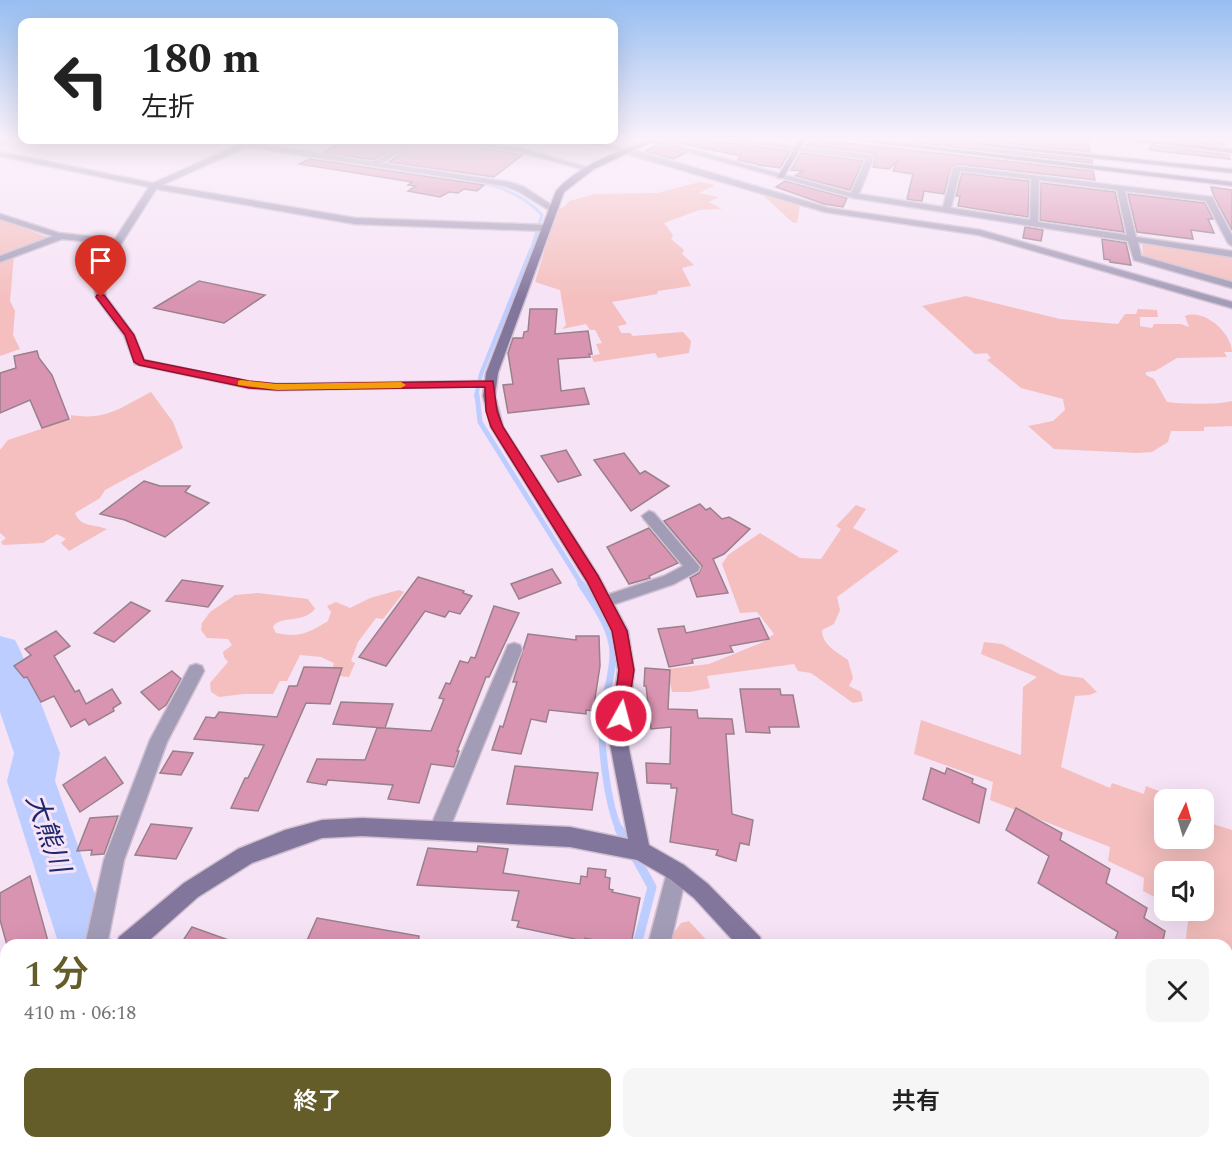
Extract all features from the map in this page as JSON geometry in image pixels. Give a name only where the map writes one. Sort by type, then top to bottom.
[{"type":"street","points":[[150,193],[97,274],[101,297],[129,335],[139,362],[249,385],[277,387],[489,384]]},
{"type":"street","points":[[192,193],[355,221],[541,228]]},
{"type":"street","points":[[527,193],[552,208]]},
{"type":"street","points":[[559,193],[541,228],[489,384],[492,411],[497,427],[606,601],[620,631],[626,670],[618,739],[639,850]]},
{"type":"street","points":[[769,193],[828,210],[980,233],[1232,305]]},
{"type":"street","points":[[841,193],[1232,254]]},
{"type":"street","points":[[946,210],[951,193]]},
{"type":"street","points":[[1034,223],[1035,193]]},
{"type":"street","points":[[1121,193],[1137,258],[1232,285]]},
{"type":"street","points":[[1157,193],[1209,199],[1232,243]]},
{"type":"street","points":[[0,216],[59,237],[87,242],[118,242]]},
{"type":"street","points":[[0,259],[59,237]]},
{"type":"street","points":[[606,601],[669,580],[693,567],[649,516]]},
{"type":"street","points":[[439,830],[514,650]]},
{"type":"street","points":[[97,939],[114,860],[159,740],[196,671]]},
{"type":"street","points":[[134,939],[191,890],[245,855],[285,840],[322,830],[362,827],[570,837],[639,850],[677,872],[701,891],[746,939]]},
{"type":"street","points":[[660,939],[677,872]]},
{"type":"shaded area","points":[[700,193],[719,197],[709,202],[722,209],[699,210],[664,223],[673,235],[671,239],[684,250],[682,254],[694,265],[682,268],[691,286],[612,302],[627,324],[618,326],[621,333],[630,333],[633,336],[683,332],[691,341],[689,353],[658,358],[655,353],[594,362],[591,356],[600,354],[596,344],[602,343],[595,330],[590,330],[586,324],[562,329],[566,325],[560,290],[535,282],[557,210],[569,201],[595,194]]},
{"type":"shaded area","points":[[764,196],[800,205],[797,223],[792,222]]},
{"type":"shaded area","points":[[0,219],[47,237],[0,257]]},
{"type":"shaded area","points":[[1142,244],[1232,257],[1232,283],[1143,257]]},
{"type":"shaded area","points":[[14,256],[10,301],[15,311],[13,335],[20,349],[0,356],[0,262]]},
{"type":"shaded area","points":[[966,296],[1060,319],[1118,324],[1125,314],[1136,314],[1138,309],[1157,310],[1158,317],[1140,317],[1140,326],[1152,328],[1154,324],[1181,324],[1189,327],[1185,316],[1192,314],[1208,319],[1222,330],[1231,345],[1232,352],[1224,352],[1227,357],[1177,358],[1155,371],[1146,372],[1146,375],[1154,379],[1167,402],[1200,404],[1232,401],[1232,426],[1204,427],[1204,431],[1171,431],[1168,442],[1152,452],[1054,449],[1028,426],[1053,421],[1065,410],[1063,399],[1021,388],[987,360],[991,358],[987,353],[975,354],[922,306]]},
{"type":"shaded area","points":[[151,392],[173,422],[183,448],[105,490],[100,498],[75,513],[77,518],[84,523],[107,529],[69,551],[61,543],[66,539],[57,534],[43,543],[3,545],[1,542],[6,538],[0,533],[0,450],[8,440],[71,419],[71,415],[94,416],[113,411]]},
{"type":"shaded area","points":[[856,505],[866,509],[853,528],[899,551],[837,597],[840,610],[834,624],[822,630],[827,644],[848,660],[853,678],[849,686],[861,692],[863,701],[853,703],[811,673],[798,671],[794,664],[707,676],[710,688],[690,692],[672,692],[667,669],[709,664],[763,642],[774,634],[757,612],[740,613],[722,564],[728,555],[760,533],[800,558],[821,559],[841,529],[836,526]]},
{"type":"shaded area","points":[[399,590],[404,592],[383,619],[376,618],[358,642],[351,661],[355,663],[349,677],[330,675],[334,663],[321,657],[300,655],[287,681],[280,681],[273,694],[219,697],[211,692],[210,683],[228,662],[223,652],[232,645],[228,639],[207,638],[201,630],[202,623],[210,612],[235,595],[258,593],[308,599],[315,609],[310,614],[280,621],[273,627],[276,633],[298,635],[328,621],[331,612],[327,606],[336,602],[350,608],[370,598]]},
{"type":"shaded area","points":[[984,642],[1002,644],[1061,675],[1083,678],[1097,692],[1075,696],[1061,767],[1110,788],[1112,783],[1144,794],[1146,786],[1154,789],[1154,849],[1214,849],[1214,824],[1232,830],[1232,939],[1186,939],[1188,921],[1214,921],[1214,861],[1154,861],[1154,897],[1143,891],[1144,878],[1108,861],[1110,847],[990,800],[993,782],[914,754],[921,720],[1021,755],[1023,687],[1037,677],[981,654]]},
{"type":"shaded area","points":[[689,921],[706,939],[671,939],[681,923]]},
{"type":"building","points":[[417,193],[448,193],[440,197]]},
{"type":"building","points":[[792,193],[827,193],[847,198],[843,207],[824,204]]},
{"type":"building","points":[[909,193],[924,193],[922,201],[907,199]]},
{"type":"building","points":[[957,193],[1029,193],[1028,217],[958,206],[960,196],[956,196]]},
{"type":"building","points":[[1041,193],[1115,193],[1124,232],[1040,220]]},
{"type":"building","points":[[1213,193],[1232,193],[1232,230]]},
{"type":"building","points":[[1128,194],[1205,203],[1213,219],[1208,219],[1214,233],[1191,230],[1193,239],[1137,232]]},
{"type":"building","points":[[1025,227],[1043,230],[1041,241],[1023,238]]},
{"type":"building","points":[[1102,239],[1126,243],[1131,265],[1104,259]]},
{"type":"building","points":[[199,281],[265,295],[224,323],[154,308]]},
{"type":"building","points":[[530,309],[557,309],[555,334],[588,331],[592,354],[589,354],[590,357],[558,359],[561,391],[584,388],[589,404],[508,413],[503,385],[513,384],[508,353],[513,338],[523,338],[524,332],[528,331]]},
{"type":"building","points":[[37,351],[39,358],[52,375],[69,419],[42,428],[30,400],[0,413],[0,373],[16,368],[14,356]]},
{"type":"building","points":[[566,450],[581,475],[558,482],[541,456]]},
{"type":"building","points":[[624,453],[640,474],[645,471],[669,486],[631,511],[594,460]]},
{"type":"building","points":[[144,481],[160,486],[190,486],[185,492],[209,503],[165,537],[125,520],[100,514]]},
{"type":"building","points":[[700,504],[706,510],[710,508],[722,519],[729,517],[750,529],[724,554],[713,559],[728,593],[697,597],[690,578],[699,573],[702,566],[664,521]]},
{"type":"building","points":[[649,528],[678,563],[649,576],[650,578],[629,584],[607,547]]},
{"type":"building","points":[[552,569],[561,583],[519,599],[511,584]]},
{"type":"building","points":[[418,577],[464,591],[463,593],[472,596],[460,614],[449,611],[445,617],[425,611],[386,666],[359,657]]},
{"type":"building","points":[[182,580],[223,586],[208,607],[166,601]]},
{"type":"building","points":[[131,602],[150,611],[114,642],[94,633]]},
{"type":"building","points":[[494,606],[519,613],[489,677],[486,677],[457,751],[459,751],[454,767],[431,764],[419,803],[388,799],[393,785],[328,780],[326,785],[307,782],[317,759],[365,760],[377,728],[384,728],[333,724],[341,702],[393,704],[385,728],[431,731],[444,699],[439,698],[446,683],[450,684],[460,661],[468,663],[471,657],[475,658]]},
{"type":"building","points":[[759,618],[769,639],[730,646],[733,652],[692,659],[693,663],[669,667],[658,629],[684,626],[686,633]]},
{"type":"building","points":[[56,631],[70,646],[54,656],[75,692],[79,690],[86,704],[112,689],[121,703],[113,708],[114,711],[89,725],[85,719],[71,727],[54,696],[41,702],[27,677],[24,678],[14,666],[31,655],[25,649]]},
{"type":"building","points":[[528,634],[576,640],[576,636],[599,636],[600,666],[593,711],[586,710],[586,714],[549,710],[546,722],[531,719],[521,754],[492,750],[500,726],[503,727],[517,682],[513,682]]},
{"type":"building","points":[[304,667],[342,668],[330,704],[306,703],[258,811],[231,808],[264,745],[194,739],[206,717],[215,718],[219,712],[277,717],[289,686],[297,686]]},
{"type":"building","points":[[645,668],[670,670],[668,709],[697,710],[698,718],[732,719],[734,734],[726,734],[732,814],[753,820],[749,845],[740,843],[736,861],[716,855],[718,850],[670,842],[677,788],[671,788],[671,784],[647,783],[646,763],[670,764],[671,727],[651,729],[646,686],[644,686]]},
{"type":"building","points":[[172,671],[181,679],[166,705],[159,710],[141,692]]},
{"type":"building","points":[[740,689],[780,689],[781,695],[793,695],[799,727],[769,727],[770,733],[746,732]]},
{"type":"building","points":[[173,751],[193,753],[181,775],[160,773]]},
{"type":"building","points":[[105,757],[123,783],[80,812],[63,785]]},
{"type":"building","points":[[515,766],[598,773],[592,810],[507,804]]},
{"type":"building","points":[[931,768],[945,774],[947,768],[973,779],[972,783],[986,789],[979,823],[923,799]]},
{"type":"building","points":[[1016,808],[1062,833],[1060,840],[1110,869],[1106,883],[1147,908],[1144,918],[1165,931],[1163,939],[1115,939],[1118,932],[1038,883],[1049,856],[1006,830]]},
{"type":"building","points":[[118,816],[104,854],[91,855],[92,850],[77,851],[90,818]]},
{"type":"building","points":[[151,824],[192,828],[176,859],[135,855]]},
{"type":"building","points":[[478,846],[508,849],[503,873],[580,884],[581,876],[587,877],[588,868],[606,870],[605,877],[610,878],[609,889],[613,890],[612,892],[640,898],[632,939],[574,939],[517,927],[519,921],[512,920],[519,891],[417,885],[428,848],[477,852]]},
{"type":"building","points":[[30,876],[47,939],[5,939],[0,920],[0,893]]},
{"type":"building","points":[[317,918],[419,936],[419,939],[308,939]]},
{"type":"building","points":[[192,927],[226,939],[184,939]]},
{"type":"waterway","points":[[510,193],[532,205],[542,215],[531,251]]},
{"type":"waterway","points":[[476,396],[481,374],[531,250]]},
{"type":"waterway","points":[[477,395],[480,422],[582,585]]},
{"type":"waterway","points":[[581,584],[602,617],[612,645],[613,663],[603,714],[602,733],[609,794],[620,830]]},
{"type":"waterway","name":"大熊川","points":[[0,652],[37,753],[31,781],[84,939]]},
{"type":"waterway","points":[[620,830],[628,845]]},
{"type":"waterway","points":[[633,853],[652,887],[639,939]]},
{"type":"slow traffic","points":[[241,383],[277,387],[401,385]]},
{"type":"route","points":[[101,297],[129,335],[139,362],[249,385],[277,387],[490,384],[489,396],[497,427],[593,579],[620,631],[626,670],[621,716]]}]
